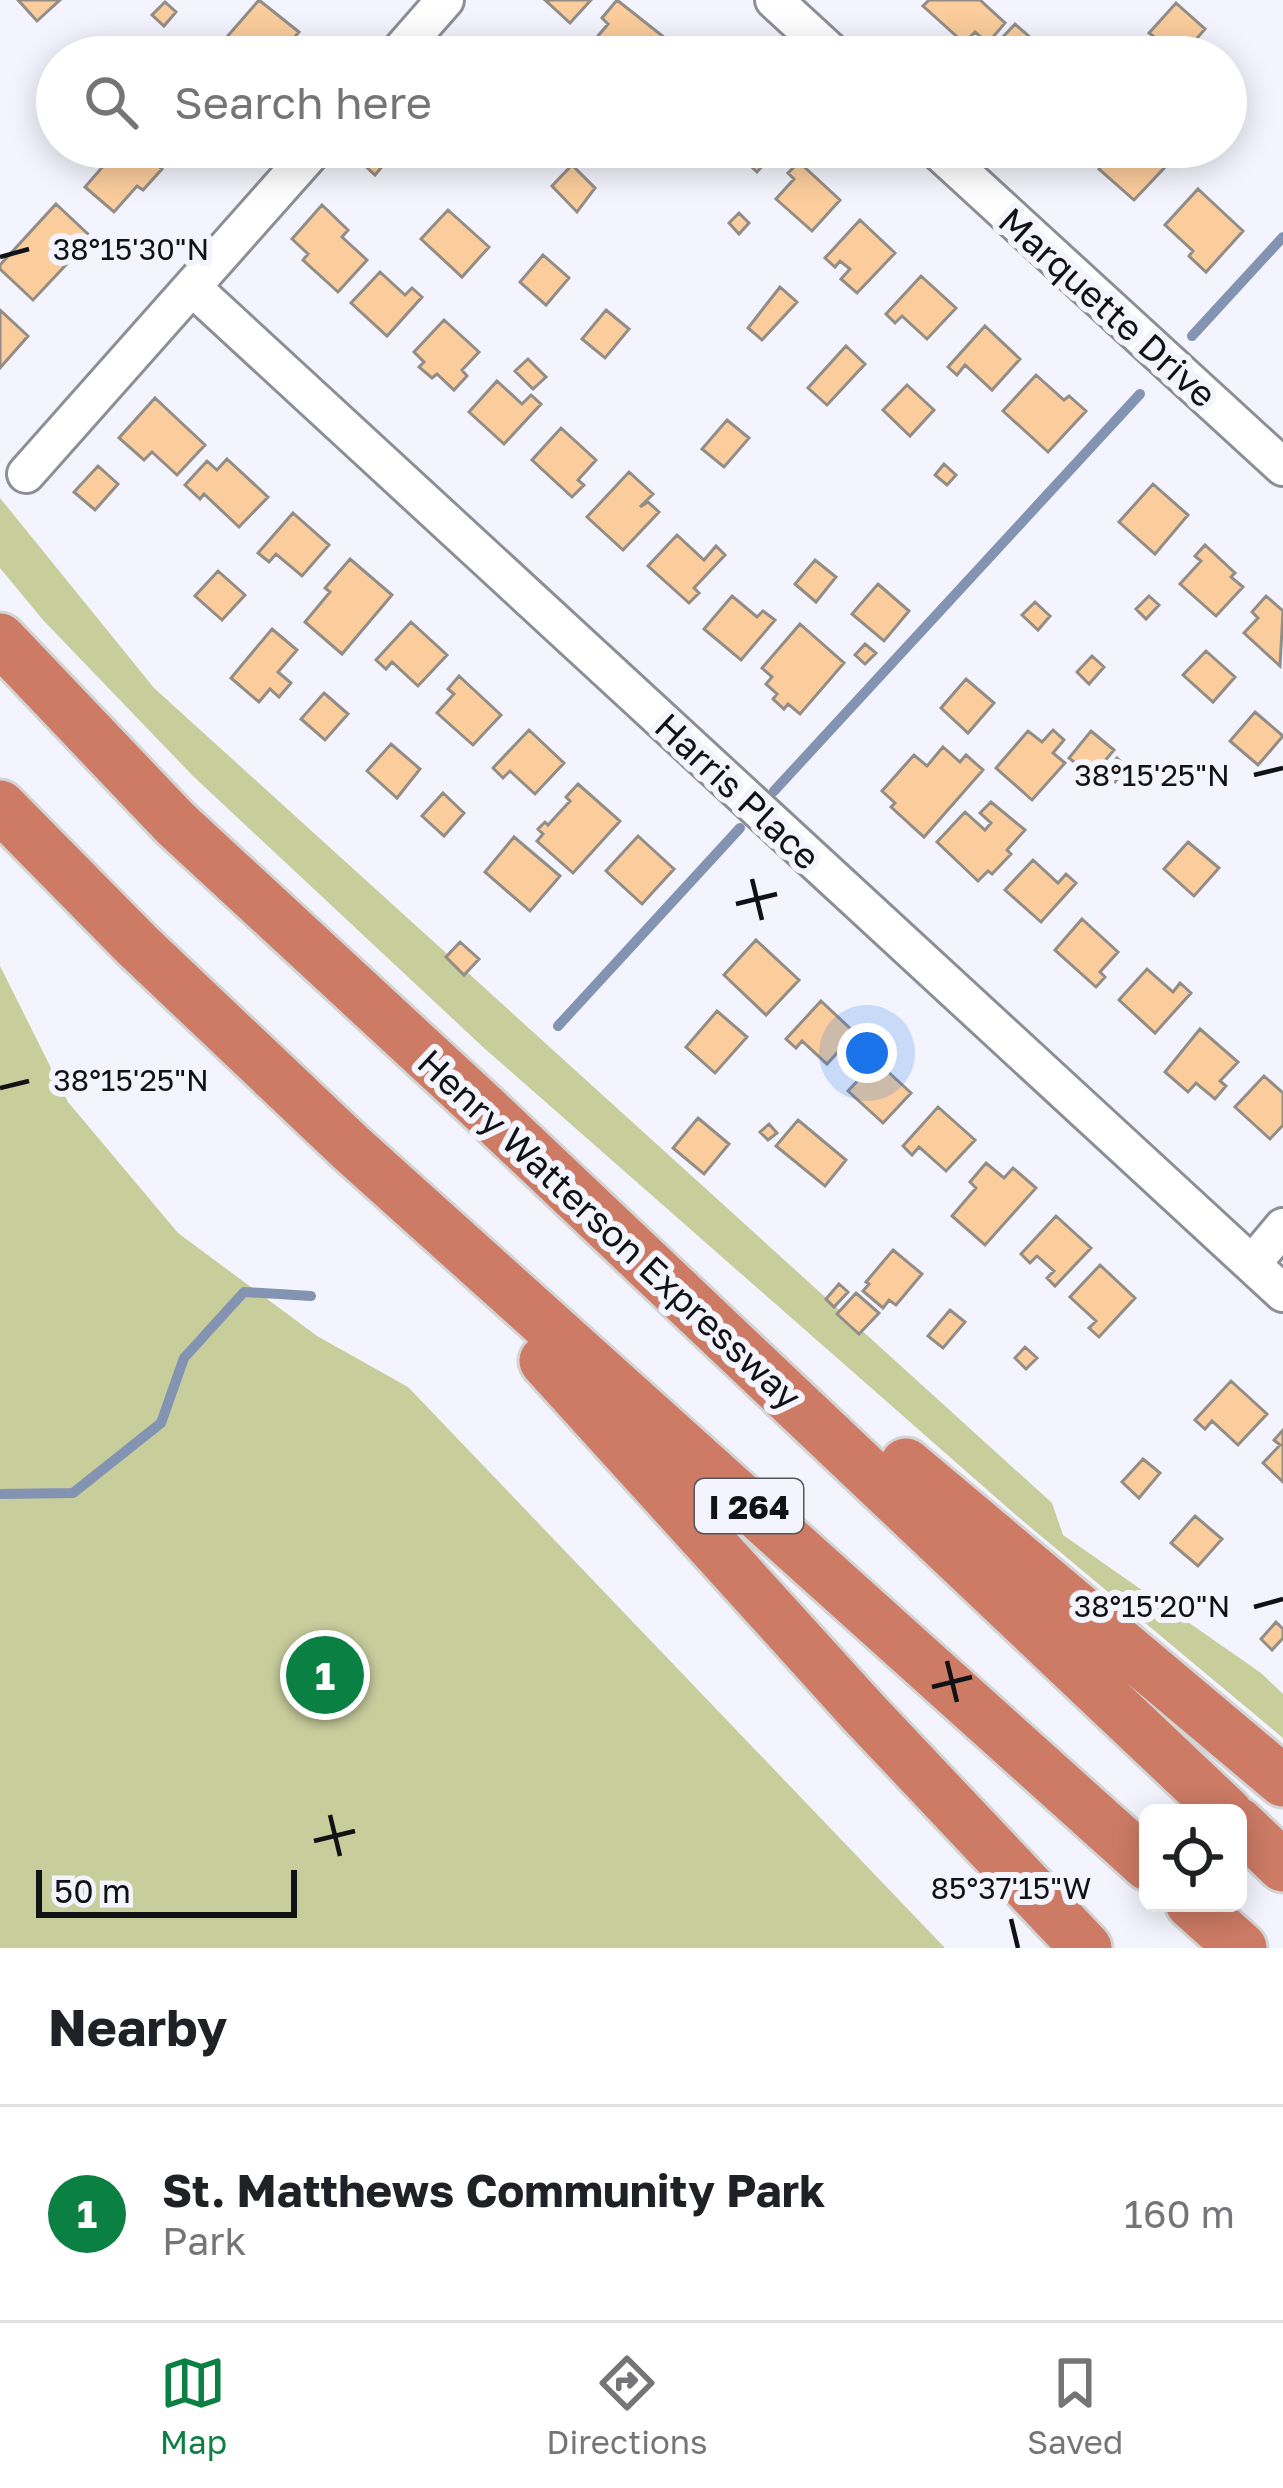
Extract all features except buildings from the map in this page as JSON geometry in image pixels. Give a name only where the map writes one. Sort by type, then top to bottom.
[{"type":"highway","name":"Henry Watterson Expressway","points":[[0,639],[175,823],[1218,1804]]},
{"type":"highway","name":"I 264","points":[[0,806],[137,945],[351,1148],[1139,1856]]},
{"type":"highway","points":[[483,1108],[1283,1781]]},
{"type":"highway","points":[[351,1148],[865,1714],[1086,1948]]},
{"type":"highway","points":[[1247,1832],[1283,1866]]},
{"type":"highway","points":[[1201,1912],[1241,1948]]},
{"type":"street","points":[[413,36],[445,0]]},
{"type":"street","points":[[774,0],[813,36]]},
{"type":"street","points":[[26,474],[298,168]]},
{"type":"street","name":"Marquette Drive","points":[[957,168],[1283,466]]},
{"type":"street","name":"Harris Place","points":[[193,289],[1283,1293]]},
{"type":"street","points":[[1252,1264],[1283,1227]]},
{"type":"green space","points":[[0,498],[154,688],[1052,1503],[1063,1535],[1261,1673],[1283,1694],[1283,1738],[1017,1516],[484,1048],[193,776],[43,620],[0,568]]},
{"type":"green space","points":[[0,966],[68,1102],[178,1233],[317,1336],[408,1387],[945,1948],[0,1948]]},
{"type":"waterway","points":[[1192,336],[1283,237]]},
{"type":"waterway","points":[[774,791],[1140,394]]},
{"type":"waterway","points":[[558,1026],[740,828]]},
{"type":"waterway","points":[[0,1494],[73,1493],[161,1423],[184,1358],[244,1292],[311,1296]]},
{"type":"place","name":"St. Matthews Community Park","points":[[325,1675]]}]
